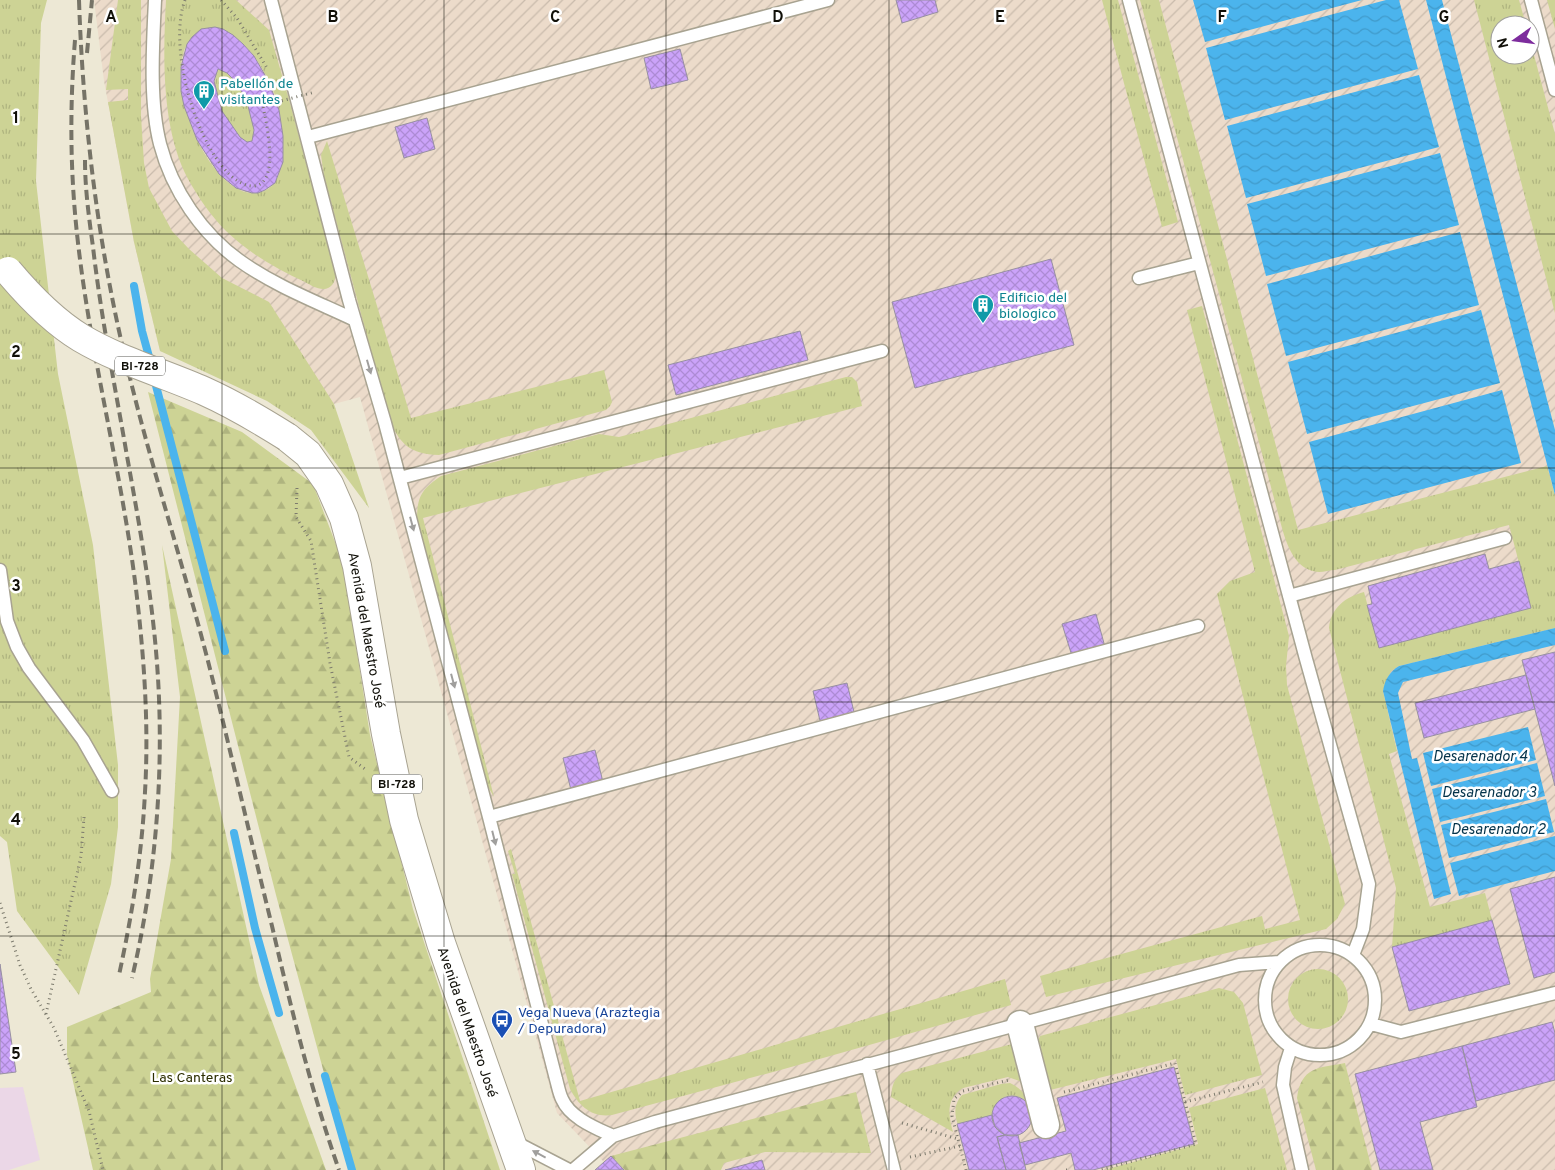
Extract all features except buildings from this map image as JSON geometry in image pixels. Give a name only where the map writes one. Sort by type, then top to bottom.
[{"type":"main road","name":"Avenida del Maestro José","points":[[4,263],[27,294],[80,337],[115,356],[204,391],[248,412],[287,437],[308,454],[329,484],[344,518],[357,566],[386,734],[404,820],[441,943],[521,1170]]},
{"type":"street","points":[[1020,1024],[1046,1125]]},
{"type":"lane","points":[[155,0],[153,62],[156,118],[160,144],[181,196],[217,242],[240,261],[289,289],[355,320]]},
{"type":"lane","points":[[271,0],[355,320],[400,478],[562,1100],[576,1116],[613,1136]]},
{"type":"lane","points":[[308,137],[828,0]]},
{"type":"lane","points":[[1129,0],[1368,884],[1363,929],[1353,955]]},
{"type":"lane","points":[[1531,0],[1555,90]]},
{"type":"lane","points":[[1139,278],[1200,263]]},
{"type":"lane","points":[[400,478],[882,351]]},
{"type":"lane","points":[[1289,596],[1505,538]]},
{"type":"lane","points":[[0,570],[7,620],[16,648],[83,740],[112,791]]},
{"type":"lane","points":[[489,817],[1198,626]]},
{"type":"lane","points":[[1322,944],[1338,948],[1353,955],[1366,969],[1374,986],[1375,1005],[1370,1024],[1360,1039],[1345,1050],[1327,1056],[1308,1055],[1290,1048],[1278,1038],[1269,1024],[1264,1008],[1264,991],[1270,976],[1279,962],[1292,952],[1306,946],[1322,944]]},
{"type":"lane","points":[[509,1139],[571,1170],[613,1136],[654,1122],[1239,965],[1279,962]]},
{"type":"lane","points":[[1370,1024],[1401,1032],[1555,993]]},
{"type":"lane","points":[[1290,1048],[1283,1085],[1302,1170]]},
{"type":"lane","points":[[867,1064],[893,1166]]},
{"type":"path","points":[[185,0],[180,16],[179,30],[182,61],[192,105],[199,127],[212,152],[228,173],[247,185],[259,185],[266,179],[271,156],[263,106],[315,92]]},
{"type":"path","points":[[221,0],[237,18],[267,69]]},
{"type":"path","points":[[298,484],[296,517],[311,541],[330,663],[349,757],[370,773]]},
{"type":"path","points":[[46,1014],[81,855],[84,818]]},
{"type":"path","points":[[0,903],[20,965],[31,990],[67,1055],[89,1111],[103,1170]]},
{"type":"path","points":[[966,1170],[952,1116],[954,1099],[963,1091],[1003,1080],[1010,1080],[1020,1084],[1029,1095],[1030,1100],[1175,1063],[1196,1144],[1100,1170]]},
{"type":"path","points":[[1185,1102],[1264,1082]]},
{"type":"path","points":[[879,1116],[958,1139]]},
{"type":"path","points":[[893,1166],[960,1146]]},
{"type":"path","points":[[1066,1170],[1071,1170]]},
{"type":"shaded area","points":[[94,0],[1555,0],[1555,1170],[595,1170],[604,1162],[557,1113],[360,397],[334,404],[308,381],[273,370],[160,351],[134,242],[104,81]]},
{"type":"shaded area","points":[[23,1087],[40,1160],[9,1170],[0,1170],[0,1088]]},
{"type":"green space","points":[[0,0],[47,0],[41,23],[36,181],[58,374],[93,545],[118,765],[118,827],[111,884],[79,995],[17,911],[7,842],[0,836]]},
{"type":"green space","points":[[118,0],[141,0],[141,116],[144,163],[149,188],[172,231],[189,249],[222,278],[269,302],[334,404],[369,508],[311,430],[267,401],[160,351],[134,242],[108,102],[128,100],[128,89],[106,90]]},
{"type":"green space","points":[[166,0],[236,0],[269,30],[336,274],[334,282],[329,288],[314,287],[273,266],[253,253],[220,225],[188,179],[179,159],[168,115],[164,44]],"holes":[[[215,27],[231,35],[250,51],[263,70],[275,95],[281,121],[283,153],[281,168],[276,181],[267,190],[254,193],[234,187],[215,169],[199,143],[187,113],[181,82],[183,55],[194,36]]]},
{"type":"green space","points":[[1102,0],[1118,0],[1178,222],[1162,227]]},
{"type":"green space","points":[[1140,0],[1159,0],[1298,530],[1547,466],[1555,495],[1555,628],[1399,666],[1391,671],[1383,691],[1397,751],[1389,754],[1430,907],[1485,893],[1492,920],[1392,947],[1396,888],[1329,628],[1330,621],[1340,604],[1364,592],[1379,648],[1531,608],[1509,525],[1335,570],[1311,571],[1304,567],[1294,556],[1282,528]]},
{"type":"green space","points":[[1474,0],[1519,0],[1523,15],[1490,15],[1490,62]]},
{"type":"green space","points":[[1547,0],[1555,0],[1555,29]]},
{"type":"green space","points":[[1491,65],[1537,65],[1555,134],[1555,313]]},
{"type":"green space","points":[[218,69],[226,72],[234,79],[246,99],[253,122],[254,133],[252,141],[247,142],[240,136],[226,120],[221,110],[216,89]]},
{"type":"green space","points":[[327,141],[411,418],[604,370],[612,402],[610,406],[606,410],[439,455],[420,452],[407,446],[397,435],[389,418],[324,176],[321,155]]},
{"type":"green space","points":[[1202,306],[1289,636],[1286,666],[1287,685],[1345,904],[1337,919],[1326,929],[1046,997],[1040,976],[1262,916],[1265,929],[1300,920],[1217,594],[1230,581],[1255,572],[1187,310]]},
{"type":"green space","points":[[852,377],[857,382],[862,406],[423,518],[494,797],[487,785],[417,520],[418,505],[425,489],[441,476],[599,434],[619,437]]},
{"type":"green space","points":[[148,392],[242,432],[313,484],[343,563],[370,735],[413,909],[500,1170],[354,1170],[345,1151],[276,895]]},
{"type":"green space","name":"Las Canteras","points":[[162,545],[259,985],[326,1170],[93,1170],[67,1055],[67,1027],[151,992],[150,979],[171,859],[180,697]]},
{"type":"green space","points":[[511,849],[580,1101],[1005,979],[1011,1005],[612,1115],[598,1115],[587,1110],[570,1089],[512,874],[515,874],[508,851]]},
{"type":"green space","points":[[1318,969],[1335,974],[1343,982],[1348,999],[1343,1016],[1335,1024],[1318,1029],[1301,1024],[1293,1016],[1288,999],[1293,982],[1301,974]]},
{"type":"green space","points":[[1219,988],[1234,992],[1243,1003],[1262,1075],[1185,1095],[1176,1059],[1050,1090],[1037,1043],[1040,1036]]},
{"type":"green space","points":[[1012,1044],[1022,1082],[1008,1077],[963,1088],[957,1092],[951,1102],[949,1113],[953,1132],[891,1097],[894,1084],[902,1073]]},
{"type":"green space","points":[[1345,1063],[1372,1170],[1316,1170],[1297,1098],[1299,1088],[1302,1080],[1312,1071]]},
{"type":"green space","points":[[1010,1083],[1022,1091],[1029,1104],[1024,1099],[1006,1096],[997,1103],[992,1115],[958,1125],[956,1109],[957,1102],[962,1095]]},
{"type":"green space","points":[[1265,1088],[1287,1170],[1104,1170],[1198,1144],[1189,1108]]},
{"type":"green space","points":[[856,1092],[871,1153],[765,1152],[724,1163],[721,1170],[625,1170],[611,1156]]},
{"type":"water","points":[[1193,0],[1362,0],[1205,42]]},
{"type":"water","points":[[1386,0],[1399,0],[1418,69],[1225,120],[1206,48]]},
{"type":"water","points":[[1426,0],[1442,0],[1555,430],[1555,495]]},
{"type":"water","points":[[1419,75],[1439,147],[1246,198],[1227,126]]},
{"type":"water","points":[[1440,153],[1459,225],[1266,276],[1247,204]]},
{"type":"water","points":[[1460,232],[1479,305],[1286,356],[1267,284]]},
{"type":"water","points":[[1481,310],[1500,383],[1307,434],[1288,362]]},
{"type":"water","points":[[1502,390],[1521,463],[1328,514],[1309,442]]},
{"type":"water","points":[[1555,628],[1555,645],[1403,682],[1398,693],[1412,759],[1417,758],[1451,894],[1434,899],[1383,691],[1386,680],[1399,666]]},
{"type":"water","name":"Desarenador 4","points":[[1528,727],[1536,760],[1431,786],[1423,753]]},
{"type":"water","name":"Desarenador 3","points":[[1537,763],[1545,796],[1440,822],[1432,789]]},
{"type":"water","name":"Desarenador 2","points":[[1546,799],[1554,832],[1449,858],[1441,825]]},
{"type":"water","points":[[1555,836],[1555,871],[1459,896],[1450,863]]},
{"type":"waterway","points":[[134,286],[142,331],[151,364]]},
{"type":"waterway","points":[[154,378],[225,651]]},
{"type":"waterway","points":[[234,833],[255,928],[279,1013]]},
{"type":"waterway","points":[[325,1076],[352,1170]]},
{"type":"railway","points":[[79,0],[84,89],[93,178],[114,309],[144,434],[211,673],[302,1049],[319,1110],[339,1170]]},
{"type":"railway","points":[[87,53],[92,0]]},
{"type":"railway","points":[[75,40],[71,132],[76,224],[88,316],[130,543],[139,614],[145,690],[146,767],[142,838],[132,907],[119,975]]},
{"type":"railway","points":[[85,160],[96,273],[153,617],[158,682],[160,725],[154,852],[141,936],[132,978]]},
{"type":"place","name":"Pabellón de visitantes","points":[[204,110]]},
{"type":"place","name":"Edificio del biologico","points":[[983,324]]},
{"type":"place","name":"Vega Nueva (Araztegia / Depuradora)","points":[[502,1039]]}]
